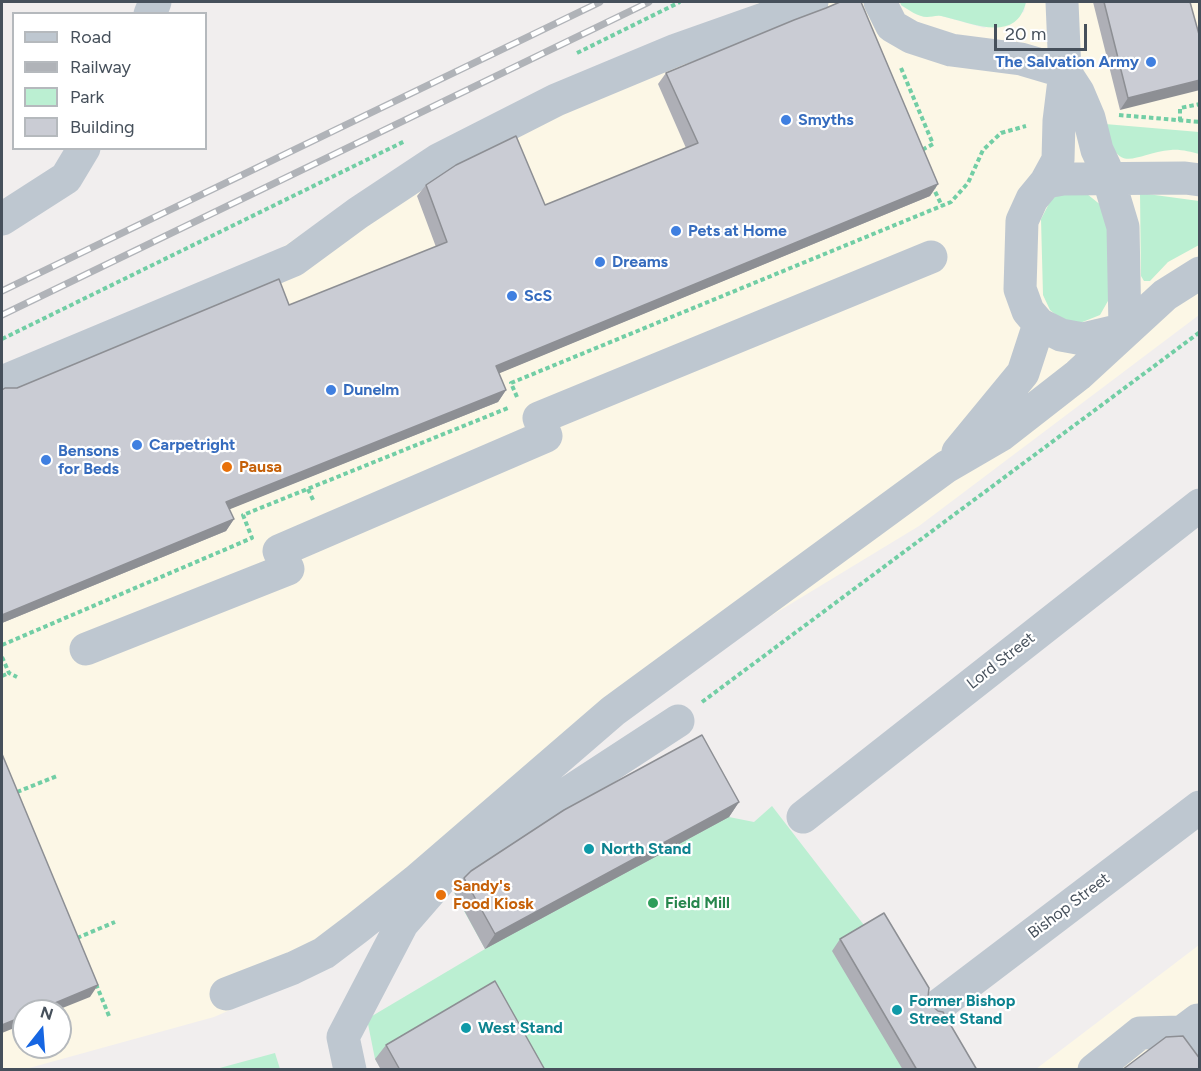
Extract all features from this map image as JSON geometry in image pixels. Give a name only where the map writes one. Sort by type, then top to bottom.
[{"type":"street","points":[[2,382],[294,260],[358,213],[438,160],[556,100],[676,50],[812,2]]},
{"type":"street","points":[[880,2],[892,26],[907,35],[951,50],[1021,59],[1065,72],[1078,92],[1089,118],[1097,150],[1123,227],[1125,329]]},
{"type":"street","points":[[1062,2],[1065,72],[1059,121],[1058,160],[1046,182],[1032,199],[1022,221],[1020,290],[1028,311],[1039,324],[1060,335],[1083,339],[1125,329]]},
{"type":"street","points":[[2,219],[66,178],[83,150]]},
{"type":"street","points":[[1046,182],[1063,179],[1185,178],[1200,180]]},
{"type":"street","points":[[86,649],[288,568],[279,551],[546,436],[538,418],[931,257]]},
{"type":"street","points":[[350,1070],[343,1038],[419,891],[612,711],[946,467],[1001,435],[1078,375],[1125,329],[1165,295],[1200,273]]},
{"type":"street","points":[[946,467],[1023,373],[1039,324]]},
{"type":"street","name":"Lord Street","points":[[803,817],[1200,505]]},
{"type":"street","points":[[226,994],[293,968],[324,953],[678,721]]},
{"type":"street","name":"Bishop Street","points":[[938,1006],[1200,807]]},
{"type":"street","points":[[1094,1070],[1140,1033],[1194,1036]]},
{"type":"path","points":[[574,55],[680,2]]},
{"type":"path","points":[[907,35],[901,66],[933,144],[916,152],[920,161]]},
{"type":"path","points":[[1180,121],[1180,108],[1200,104]]},
{"type":"path","points":[[1112,115],[1200,123]]},
{"type":"path","points":[[2,339],[406,140]]},
{"type":"path","points":[[928,178],[942,206]]},
{"type":"path","points":[[678,721],[1200,332]]},
{"type":"path","points":[[2,657],[9,673],[17,677]]},
{"type":"path","points":[[2,676],[9,673]]},
{"type":"path","points":[[17,792],[57,776]]},
{"type":"path","points":[[13,783],[21,803]]},
{"type":"path","points":[[77,938],[115,922]]},
{"type":"path","points":[[73,928],[81,948]]},
{"type":"path","points":[[93,977],[109,1016]]},
{"type":"shaded area","points":[[761,2],[900,2],[901,6],[925,17],[938,15],[984,28],[1024,12],[1026,2],[1199,2],[1199,315],[919,526],[723,645],[586,748],[331,966],[214,1017],[72,1056],[72,999],[12,999],[12,1059],[62,1059],[22,1070],[2,1069],[2,370],[275,252],[412,161],[510,108]]},
{"type":"shaded area","points":[[1199,945],[1199,1069],[1036,1069]]},
{"type":"green space","points":[[900,2],[1026,2],[1021,15],[1013,23],[1002,27],[991,27],[978,26],[941,16],[920,16],[901,5]]},
{"type":"green space","points":[[1105,124],[1199,132],[1199,154],[1174,150],[1137,158],[1122,157],[1115,152]]},
{"type":"green space","points":[[1068,192],[1087,194],[1102,206],[1109,220],[1113,292],[1100,315],[1080,323],[1061,319],[1050,310],[1043,295],[1041,219],[1052,198]]},
{"type":"green space","points":[[1140,193],[1199,201],[1199,245],[1168,262],[1150,281],[1144,281],[1141,276]]},
{"type":"green space","name":"Field Mill","points":[[772,806],[867,929],[962,1069],[381,1069],[375,1059],[367,1019],[485,949],[448,882],[729,817],[754,822]]},
{"type":"green space","points":[[275,1053],[280,1069],[216,1069]]},
{"type":"building","points":[[840,2],[861,2],[938,184],[496,366],[506,390],[226,502],[234,519],[2,615],[2,390],[17,388],[279,279],[289,305],[447,242],[426,185],[456,165],[516,136],[545,205],[698,143],[666,73]]},
{"type":"building","name":"The Salvation Army","points":[[1104,2],[1190,2],[1200,38],[1200,80],[1128,98]]},
{"type":"building","name":"North Stand","points":[[702,735],[739,802],[495,934],[464,878],[471,871],[564,810]]},
{"type":"building","points":[[2,754],[98,985],[65,999],[12,999],[12,1021],[2,1025]]},
{"type":"building","name":"Former Bishop Street Stand","points":[[884,913],[929,988],[928,997],[931,1005],[943,1012],[977,1070],[917,1070],[840,939]]},
{"type":"building","name":"West Stand","points":[[495,981],[545,1070],[400,1070],[386,1045]]},
{"type":"building","points":[[1183,1036],[1200,1059],[1200,1070],[1122,1070],[1166,1037]]},
{"type":"railway","points":[[2,291],[600,2]]},
{"type":"railway","points":[[2,315],[649,2]]},
{"type":"place","name":"The Salvation Army","points":[[1151,62]]},
{"type":"place","name":"Smyths","points":[[786,120]]},
{"type":"place","name":"Pets at Home","points":[[676,231]]},
{"type":"place","name":"Dreams","points":[[600,262]]},
{"type":"place","name":"ScS","points":[[512,296]]},
{"type":"place","name":"Dunelm","points":[[331,390]]},
{"type":"place","name":"Carpetright","points":[[137,445]]},
{"type":"place","name":"Bensons for Beds","points":[[46,460]]},
{"type":"place","name":"Pausa","points":[[227,467]]},
{"type":"place","name":"North Stand","points":[[589,849]]},
{"type":"place","name":"Sandy's Food Kiosk","points":[[441,895]]},
{"type":"place","name":"Field Mill","points":[[653,903]]},
{"type":"place","name":"Former Bishop Street Stand","points":[[897,1010]]},
{"type":"place","name":"West Stand","points":[[466,1028]]}]
